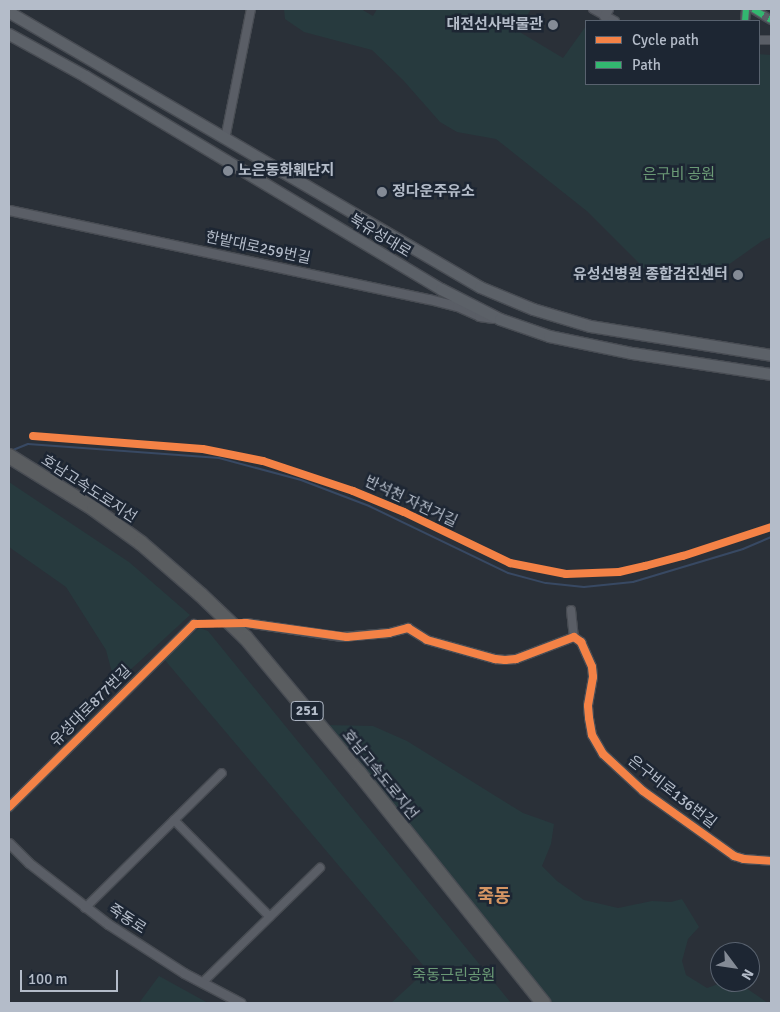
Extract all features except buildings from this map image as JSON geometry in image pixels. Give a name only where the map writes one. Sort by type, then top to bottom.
[{"type":"highway","name":"호남고속도로지선","points":[[9,456],[17,468],[135,549],[196,601],[241,646],[352,780],[531,1003]]},
{"type":"highway","name":"호남고속도로지선","points":[[17,468],[94,509],[140,543],[201,595],[246,638],[359,773],[543,1003]]},
{"type":"main road","name":"북유성대로","points":[[12,12],[109,68],[225,139],[480,287],[524,305],[590,326],[771,355]]},
{"type":"main road","name":"북유성대로","points":[[9,34],[85,76],[441,289],[500,319],[549,336],[632,353],[771,374]]},
{"type":"street","points":[[225,139],[251,9]]},
{"type":"street","points":[[593,9],[606,12]]},
{"type":"street","points":[[753,9],[771,20]]},
{"type":"street","name":"한밭대로259번길","points":[[9,210],[449,303],[479,316],[500,319]]},
{"type":"street","points":[[246,623],[342,637],[368,636],[408,628],[427,640],[495,659],[505,660],[516,659],[574,637],[571,610]]},
{"type":"street","name":"유성대로877번길","points":[[9,807],[194,624]]},
{"type":"street","name":"은구비로136번길","points":[[574,637],[581,642],[592,667],[592,685],[588,706],[589,718],[592,735],[604,754],[643,791],[734,856],[744,859],[771,861]]},
{"type":"street","points":[[85,908],[222,773]]},
{"type":"street","points":[[174,820],[270,917]]},
{"type":"street","name":"죽동로","points":[[9,843],[85,908],[202,982],[241,1003]]},
{"type":"street","points":[[202,982],[320,868]]},
{"type":"green space","name":"은구비 공원","points":[[284,9],[361,9],[373,16],[377,9],[531,9],[518,31],[563,58],[585,27],[585,85],[760,85],[760,54],[771,55],[771,237],[762,241],[721,270],[680,283],[649,273],[588,212],[496,139],[457,132],[440,122],[403,80],[372,50],[304,32],[285,19]]},
{"type":"green space","points":[[9,482],[129,562],[190,615],[115,684],[106,650],[66,587],[9,547]]},
{"type":"green space","name":"죽동근린공원","points":[[199,628],[208,631],[511,1003],[391,1003],[427,970],[164,659]]},
{"type":"green space","points":[[326,725],[373,726],[407,741],[523,813],[554,824],[551,844],[542,866],[557,881],[584,900],[618,908],[652,901],[671,902],[682,899],[699,927],[688,939],[682,961],[686,975],[707,988],[710,987],[710,992],[752,992],[768,1003],[553,1003]]},
{"type":"green space","points":[[159,976],[208,1003],[139,1003]]},
{"type":"waterway","points":[[13,450],[28,444],[219,458],[301,480],[369,506],[508,573],[546,583],[584,587],[633,582],[743,549],[771,537]]},
{"type":"tunnel","points":[[194,624],[246,623]]},
{"type":"marked path","points":[[745,20],[746,9]]},
{"type":"marked path","points":[[753,9],[771,20]]},
{"type":"cycle path","name":"반석천 자전거길","points":[[33,436],[203,449],[263,461],[353,491],[404,512],[510,563],[566,574],[619,572],[683,556],[771,527]]},
{"type":"cycle path","points":[[9,807],[194,624],[246,623],[347,637],[389,633],[408,628],[427,640],[495,659],[505,660],[516,659],[574,637],[581,642],[592,667],[593,677],[588,706],[589,718],[592,735],[603,754],[643,791],[734,856],[744,859],[771,861]]},
{"type":"place","name":"대전선사박물관","points":[[553,25]]},
{"type":"place","name":"노은동화훼단지","points":[[228,171]]},
{"type":"place","name":"정다운주유소","points":[[382,192]]},
{"type":"place","name":"유성선병원 종합검진센터","points":[[738,275]]},
{"type":"district","name":"죽동","points":[[494,896]]}]
